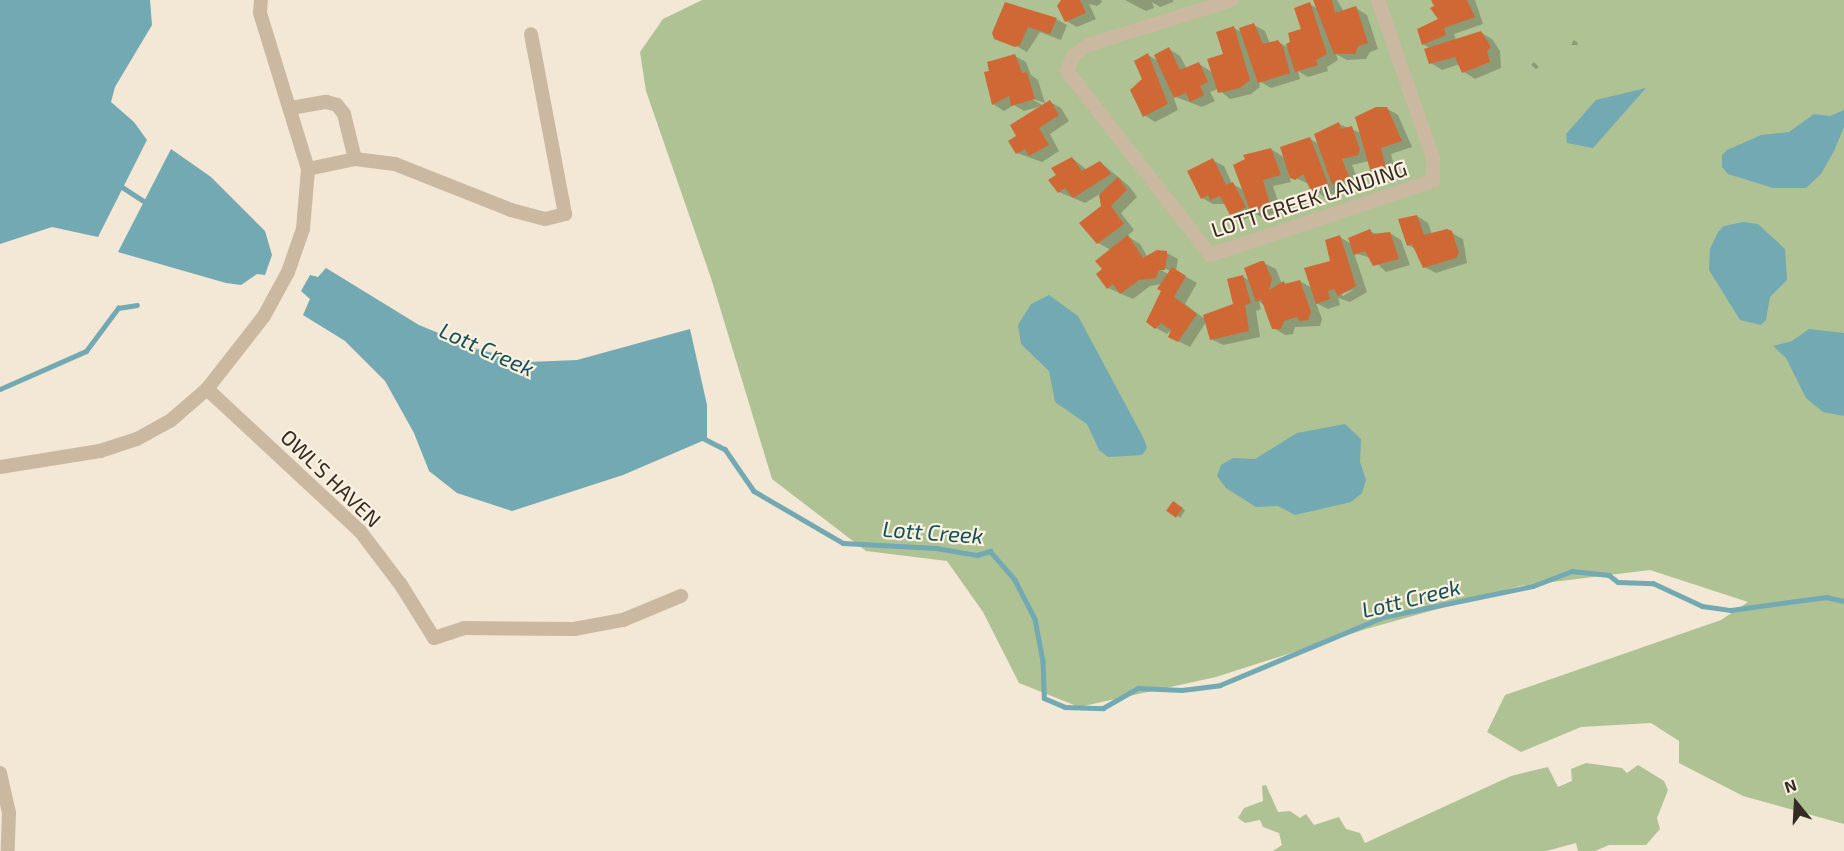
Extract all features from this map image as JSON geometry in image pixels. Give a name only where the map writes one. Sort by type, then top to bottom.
[{"type":"street","points":[[0,467],[99,451],[137,439],[170,421],[207,389],[264,316],[288,272],[303,229],[308,169],[260,13],[261,0]]},
{"type":"street","name":"LOTT CREEK LANDING","points":[[1232,0],[1088,45],[1073,56],[1067,71],[1210,255],[1433,181],[1433,158],[1378,0]]},
{"type":"street","points":[[308,169],[355,159],[395,164],[427,174],[511,210],[545,219],[565,214],[531,34]]},
{"type":"street","points":[[291,108],[326,102],[337,105],[344,114],[355,159]]},
{"type":"street","name":"OWL'S HAVEN","points":[[207,389],[360,531],[401,585],[434,638],[464,628],[574,629],[623,620],[681,596]]},
{"type":"street","points":[[0,773],[9,813],[8,851]]},
{"type":"green space","points":[[702,0],[1844,0],[1844,824],[1743,796],[1679,763],[1679,741],[1651,723],[1581,727],[1521,752],[1487,732],[1505,695],[1721,620],[1748,602],[1650,570],[1520,586],[1366,629],[1216,677],[1079,707],[1019,683],[983,612],[947,561],[866,551],[772,479],[711,278],[646,91],[640,52],[663,19]]},
{"type":"green space","points":[[1586,763],[1622,768],[1627,773],[1638,765],[1664,781],[1668,790],[1657,818],[1660,829],[1646,845],[1609,845],[1595,851],[1578,851],[1576,843],[1546,851],[1273,851],[1282,845],[1279,833],[1263,827],[1260,820],[1245,823],[1238,818],[1244,808],[1263,801],[1262,786],[1266,785],[1278,812],[1290,811],[1300,818],[1306,814],[1314,825],[1339,817],[1346,829],[1360,833],[1365,843],[1511,776],[1548,767],[1558,787],[1572,781],[1571,769]]},
{"type":"water","points":[[0,0],[150,0],[152,25],[115,87],[111,102],[134,122],[147,140],[98,237],[52,227],[0,244]]},
{"type":"water","points":[[1646,88],[1593,148],[1567,143],[1566,134],[1596,100]]},
{"type":"water","points":[[1844,110],[1844,127],[1834,151],[1821,174],[1806,188],[1773,188],[1728,174],[1722,167],[1722,155],[1727,150],[1761,135],[1789,132],[1814,114],[1830,116]]},
{"type":"water","points":[[171,149],[211,177],[265,231],[272,255],[265,275],[257,274],[241,285],[226,283],[118,252]]},
{"type":"water","points":[[1743,222],[1758,224],[1785,249],[1787,280],[1770,297],[1766,320],[1761,325],[1740,320],[1709,270],[1710,249],[1718,232],[1724,226]]},
{"type":"water","points":[[326,268],[419,325],[477,349],[529,362],[577,360],[690,329],[707,405],[707,439],[623,475],[512,511],[457,493],[429,471],[414,433],[385,381],[345,341],[303,315],[310,299],[301,291],[310,275],[318,277]]},
{"type":"water","points":[[1049,295],[1078,316],[1144,439],[1147,448],[1142,455],[1108,457],[1099,450],[1087,424],[1055,402],[1049,371],[1021,344],[1018,325],[1031,304]]},
{"type":"water","points":[[1809,329],[1844,333],[1844,416],[1823,412],[1806,398],[1786,358],[1773,346],[1792,341]]},
{"type":"water","points":[[1345,424],[1361,439],[1360,462],[1366,480],[1362,493],[1351,502],[1295,515],[1278,506],[1256,507],[1226,488],[1217,476],[1221,465],[1233,458],[1255,459],[1297,433]]},
{"type":"building","points":[[1061,0],[1080,0],[1086,13],[1065,22],[1057,6]]},
{"type":"building","points":[[1313,0],[1332,0],[1335,13],[1356,6],[1368,43],[1358,46],[1355,54],[1334,54]]},
{"type":"building","points":[[1431,0],[1467,0],[1475,17],[1444,28],[1446,35],[1422,45],[1417,29],[1438,19],[1430,8],[1434,6]]},
{"type":"building","points":[[1005,2],[1057,18],[1050,34],[1028,27],[1020,45],[1015,47],[994,39],[992,33]]},
{"type":"building","points":[[1310,2],[1327,54],[1316,60],[1318,65],[1295,72],[1286,44],[1290,42],[1288,33],[1301,29],[1294,8]]},
{"type":"building","points":[[1254,23],[1263,44],[1278,40],[1283,47],[1290,73],[1258,83],[1239,28]]},
{"type":"building","points":[[1234,26],[1250,80],[1240,88],[1218,93],[1207,59],[1223,54],[1216,32]]},
{"type":"building","points":[[1481,31],[1491,47],[1487,51],[1490,62],[1462,73],[1455,57],[1429,64],[1424,49]]},
{"type":"building","points":[[1169,47],[1180,70],[1199,62],[1208,82],[1200,86],[1204,95],[1190,102],[1186,93],[1174,98],[1154,55]]},
{"type":"building","points":[[1148,53],[1168,104],[1143,117],[1130,90],[1142,79],[1134,61]]},
{"type":"building","points":[[1015,54],[1022,73],[1027,72],[1035,99],[1011,106],[1009,96],[992,105],[984,72],[989,71],[987,62]]},
{"type":"building","points":[[1050,100],[1059,115],[1039,128],[1049,145],[1029,156],[1025,149],[1016,154],[1008,141],[1016,136],[1010,125]]},
{"type":"building","points":[[1376,107],[1387,107],[1402,141],[1381,148],[1386,168],[1371,173],[1355,117]]},
{"type":"building","points":[[1339,122],[1341,129],[1352,126],[1360,150],[1358,155],[1342,159],[1350,179],[1332,185],[1314,134]]},
{"type":"building","points":[[1310,137],[1329,186],[1311,191],[1303,174],[1295,180],[1290,178],[1280,147]]},
{"type":"building","points":[[1271,148],[1281,175],[1263,180],[1270,204],[1251,213],[1233,165],[1245,159],[1243,155]]},
{"type":"building","points":[[1072,157],[1082,171],[1100,161],[1111,174],[1073,198],[1065,188],[1058,193],[1048,180],[1056,175],[1051,168]]},
{"type":"building","points":[[1213,158],[1226,185],[1233,182],[1246,207],[1234,214],[1230,215],[1220,196],[1210,200],[1208,195],[1201,199],[1187,171]]},
{"type":"building","points":[[1118,177],[1127,190],[1111,206],[1124,224],[1097,244],[1079,223],[1101,206],[1099,195]]},
{"type":"building","points":[[1417,215],[1424,235],[1447,229],[1452,231],[1459,253],[1456,258],[1423,268],[1412,244],[1407,246],[1398,219]]},
{"type":"building","points":[[1370,229],[1372,234],[1390,232],[1399,259],[1373,266],[1365,251],[1354,255],[1348,238]]},
{"type":"building","points":[[1128,235],[1143,258],[1157,250],[1167,251],[1167,257],[1165,270],[1159,270],[1156,278],[1139,280],[1120,294],[1113,284],[1107,289],[1096,274],[1102,269],[1095,261]]},
{"type":"building","points":[[1340,235],[1356,286],[1338,296],[1334,289],[1328,291],[1330,299],[1316,304],[1304,268],[1330,261],[1325,240]]},
{"type":"building","points":[[1264,261],[1272,279],[1269,290],[1284,281],[1285,284],[1300,280],[1311,312],[1308,320],[1300,321],[1297,317],[1284,321],[1281,329],[1272,329],[1261,299],[1256,302],[1244,268]]},
{"type":"building","points":[[1172,267],[1186,276],[1174,297],[1197,314],[1178,342],[1168,337],[1171,330],[1161,323],[1155,329],[1146,322],[1161,291],[1157,289]]},
{"type":"building","points":[[1243,275],[1251,303],[1245,305],[1249,331],[1210,340],[1203,315],[1233,304],[1227,279]]},
{"type":"building","points":[[1173,501],[1183,508],[1176,518],[1166,511]]},
{"type":"waterway","points":[[119,185],[147,203]]},
{"type":"waterway","name":"Lott Creek","points":[[0,389],[86,351],[118,308],[137,305]]},
{"type":"waterway","name":"Lott Creek","points":[[701,437],[725,449],[754,491],[843,543],[936,548],[977,555],[990,551],[1015,580],[1035,619],[1043,661],[1044,698],[1065,707],[1103,708],[1138,688],[1182,690],[1220,685],[1383,617],[1533,586],[1572,571],[1609,575],[1618,582],[1653,583],[1702,606],[1731,610],[1826,597],[1844,601]]}]
